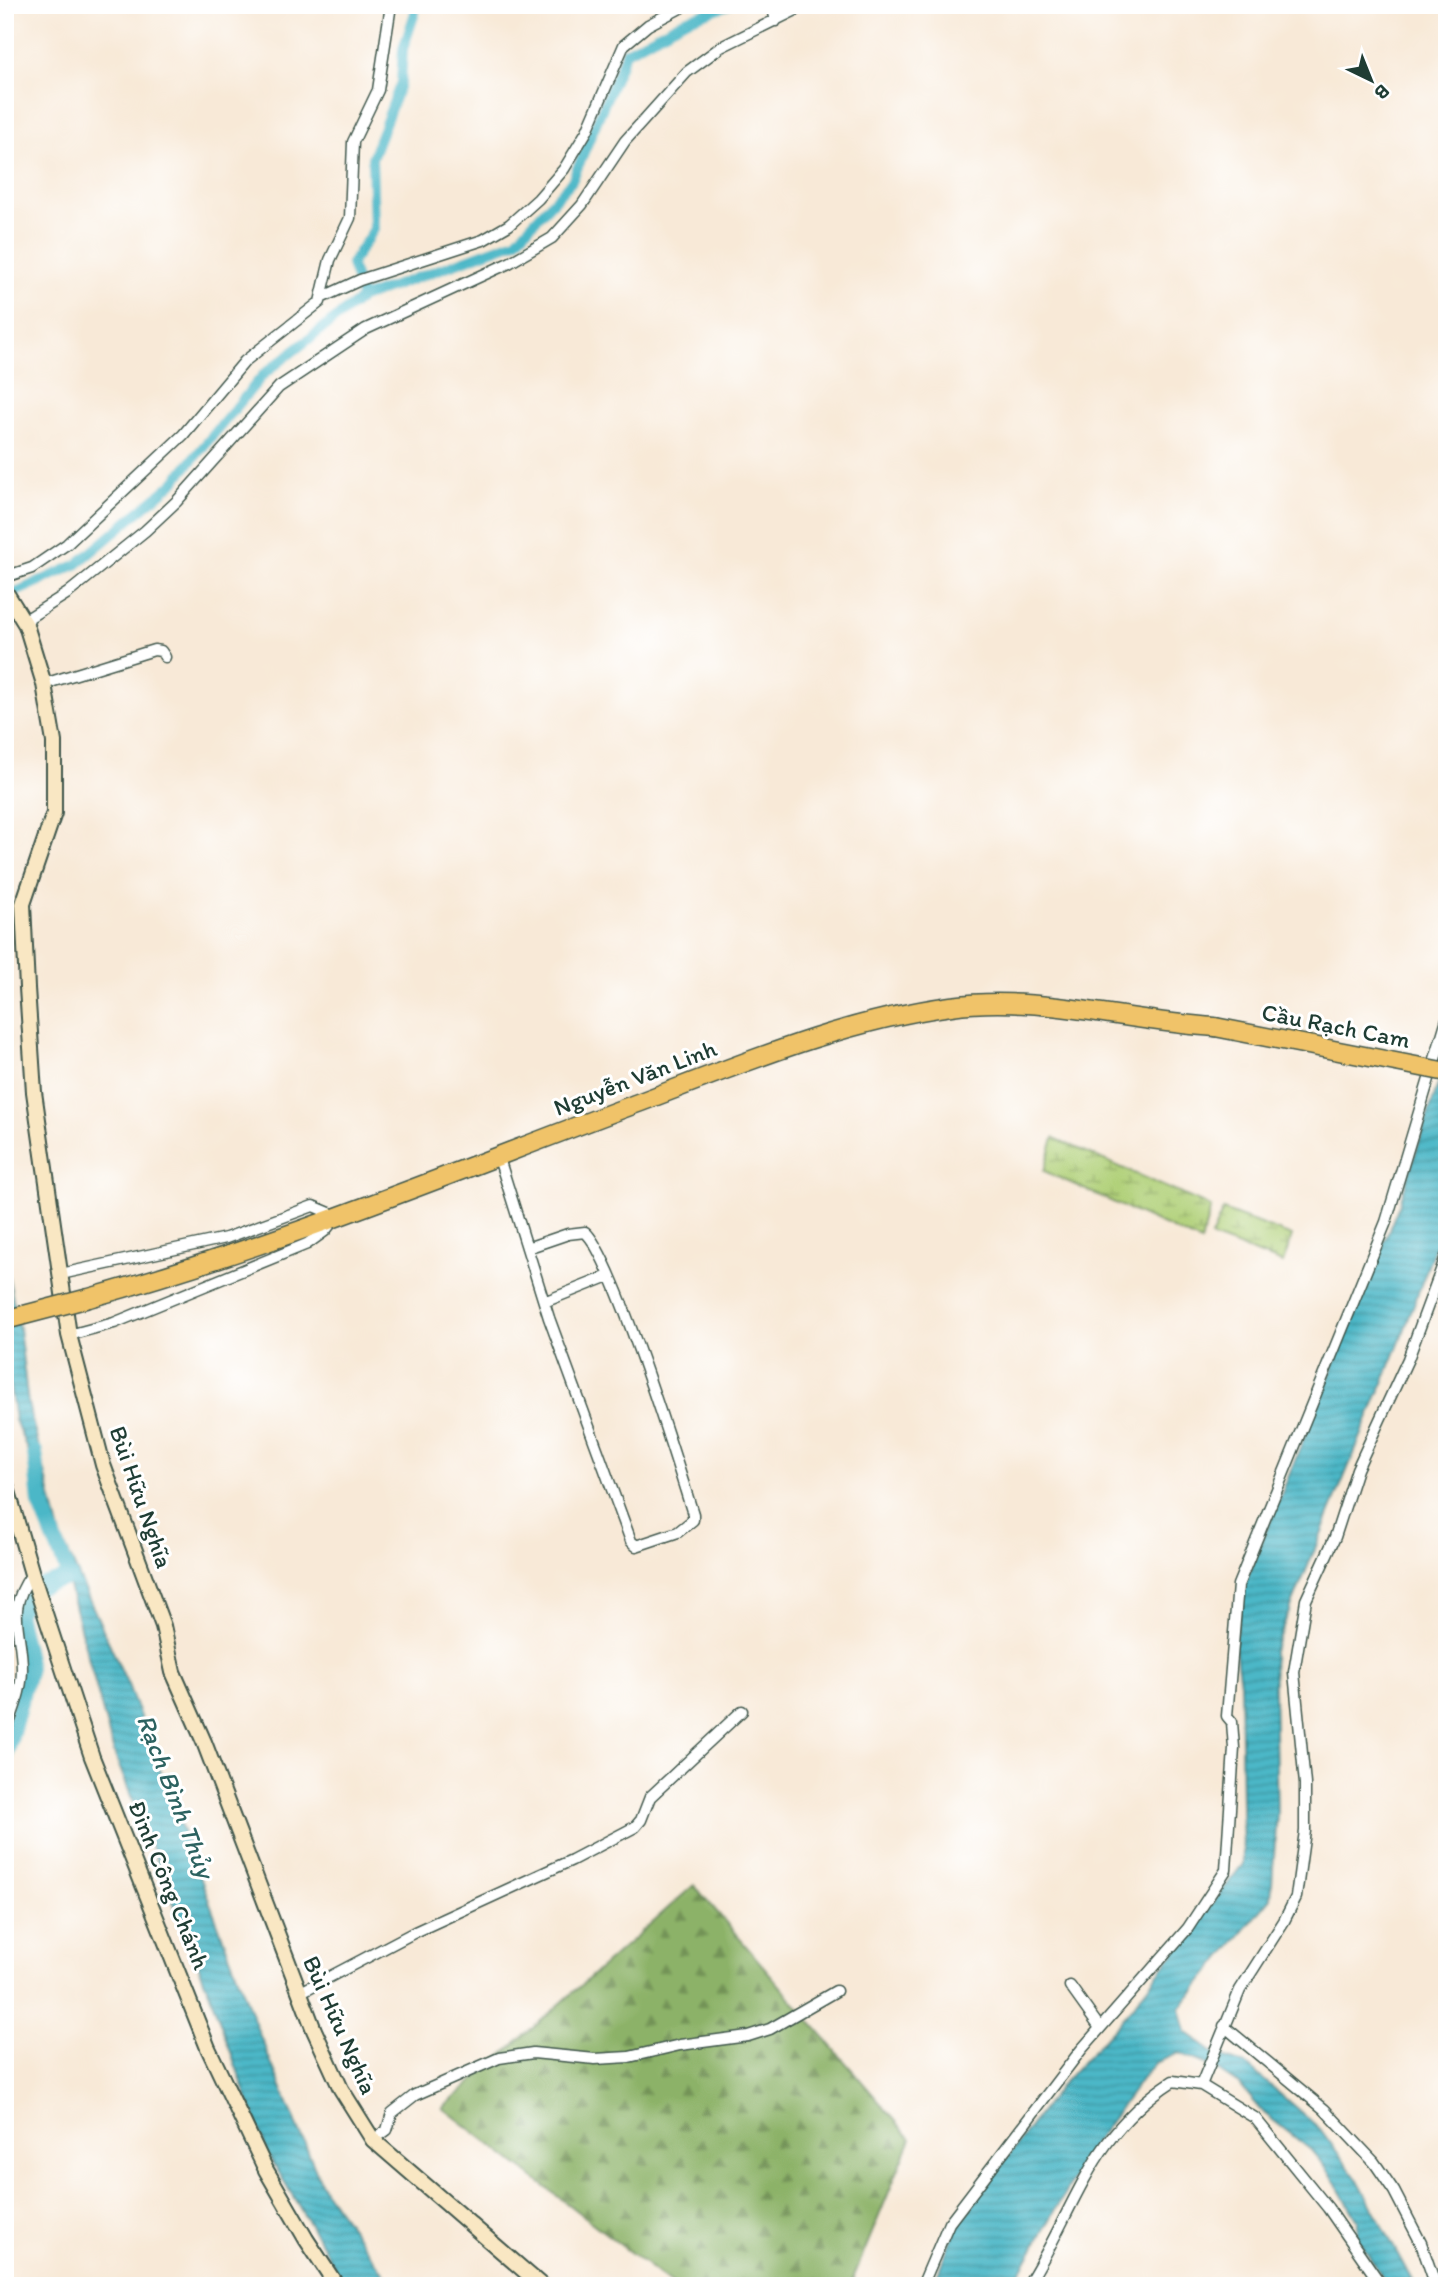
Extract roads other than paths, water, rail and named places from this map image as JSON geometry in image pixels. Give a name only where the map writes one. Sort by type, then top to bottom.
[{"type":"highway","name":"Nguyễn Văn Linh","points":[[5,1320],[89,1298],[337,1216],[760,1057],[869,1021],[953,1006],[1039,1004],[1215,1027]]},
{"type":"highway","name":"Cầu Rạch Cam","points":[[1215,1027],[1447,1072]]},
{"type":"main road","name":"Bùi Hữu Nghĩa","points":[[5,591],[23,621],[44,684],[54,742],[54,813],[23,904],[34,1092],[69,1335],[103,1465],[163,1626],[173,1672],[204,1742],[299,1993],[341,2090],[373,2140],[542,2286]]},
{"type":"main road","name":"Đinh Công Chánh","points":[[5,1481],[35,1584],[92,1757],[208,2048],[266,2170],[337,2286]]},
{"type":"street","points":[[323,297],[330,260],[352,211],[353,142],[378,90],[391,5]]},
{"type":"street","points":[[5,577],[32,568],[67,544],[183,435],[245,361],[309,314],[323,297],[359,281],[483,240],[509,225],[538,199],[564,169],[587,131],[624,45],[648,24],[686,5]]},
{"type":"street","points":[[23,621],[68,593],[145,531],[199,477],[266,399],[292,377],[366,329],[509,263],[552,238],[582,205],[625,141],[687,72],[774,12],[806,5]]},
{"type":"street","points":[[44,684],[154,650],[161,651],[165,657]]},
{"type":"street","points":[[922,2286],[949,2223],[1100,2028],[1188,1928],[1226,1870],[1234,1748],[1232,1722],[1227,1716],[1238,1585],[1386,1222],[1447,1019]]},
{"type":"street","points":[[498,1155],[527,1248],[544,1302],[631,1541],[636,1546],[678,1532],[693,1520],[693,1514],[596,1242],[585,1232],[568,1234],[527,1248]]},
{"type":"street","points":[[61,1274],[226,1238],[313,1206],[337,1216],[325,1231],[307,1244],[114,1323],[69,1335]]},
{"type":"street","points":[[1200,2085],[1247,1975],[1284,1921],[1296,1897],[1305,1831],[1304,1754],[1294,1672],[1306,1600],[1345,1514],[1357,1469],[1408,1359],[1447,1254]]},
{"type":"street","points":[[544,1302],[609,1276]]},
{"type":"street","points":[[5,1733],[22,1673],[15,1622],[16,1606],[20,1591],[35,1584]]},
{"type":"street","points":[[299,1993],[415,1932],[572,1860],[635,1827],[642,1820],[650,1797],[742,1711]]},
{"type":"street","points":[[1070,1986],[1100,2028]]},
{"type":"street","points":[[373,2140],[387,2130],[389,2118],[395,2109],[415,2095],[499,2059],[533,2053],[595,2059],[629,2057],[680,2045],[748,2036],[770,2029],[836,1991]]},
{"type":"street","points":[[1223,2030],[1324,2109],[1374,2162],[1394,2191],[1421,2243],[1436,2286]]},
{"type":"street","points":[[1027,2286],[1065,2220],[1081,2182],[1118,2126],[1174,2081],[1200,2085],[1255,2118],[1328,2208],[1382,2286]]},
{"type":"water","points":[[1447,1056],[1447,1214],[1403,1334],[1273,1651],[1277,1813],[1271,1898],[1180,2008],[1186,2032],[1216,2054],[1248,2066],[1320,2129],[1357,2179],[1415,2286],[1388,2286],[1357,2237],[1358,2221],[1331,2174],[1311,2150],[1264,2113],[1240,2085],[1213,2067],[1179,2053],[1155,2063],[1092,2146],[1012,2286],[933,2286],[955,2229],[1060,2086],[1120,2022],[1243,1864],[1240,1683],[1234,1642],[1246,1581],[1399,1205]]},
{"type":"water","name":"Rạch Bình Thủy","points":[[5,1261],[19,1328],[28,1404],[61,1537],[128,1685],[260,2036],[324,2190],[393,2286],[346,2286],[268,2154],[209,1992],[114,1753],[41,1483],[15,1420],[5,1353]]},
{"type":"waterway","points":[[362,298],[351,264],[374,229],[372,158],[401,82],[403,49],[415,13],[415,5]]},
{"type":"waterway","points":[[5,597],[76,565],[173,483],[264,374],[362,298],[516,241],[572,181],[626,52],[685,20],[728,5]]},
{"type":"waterway","name":"Rạch Bình Thủy","points":[[35,1452],[40,1503],[65,1565]]},
{"type":"waterway","points":[[5,1759],[29,1668],[17,1613],[37,1587],[70,1577]]}]
